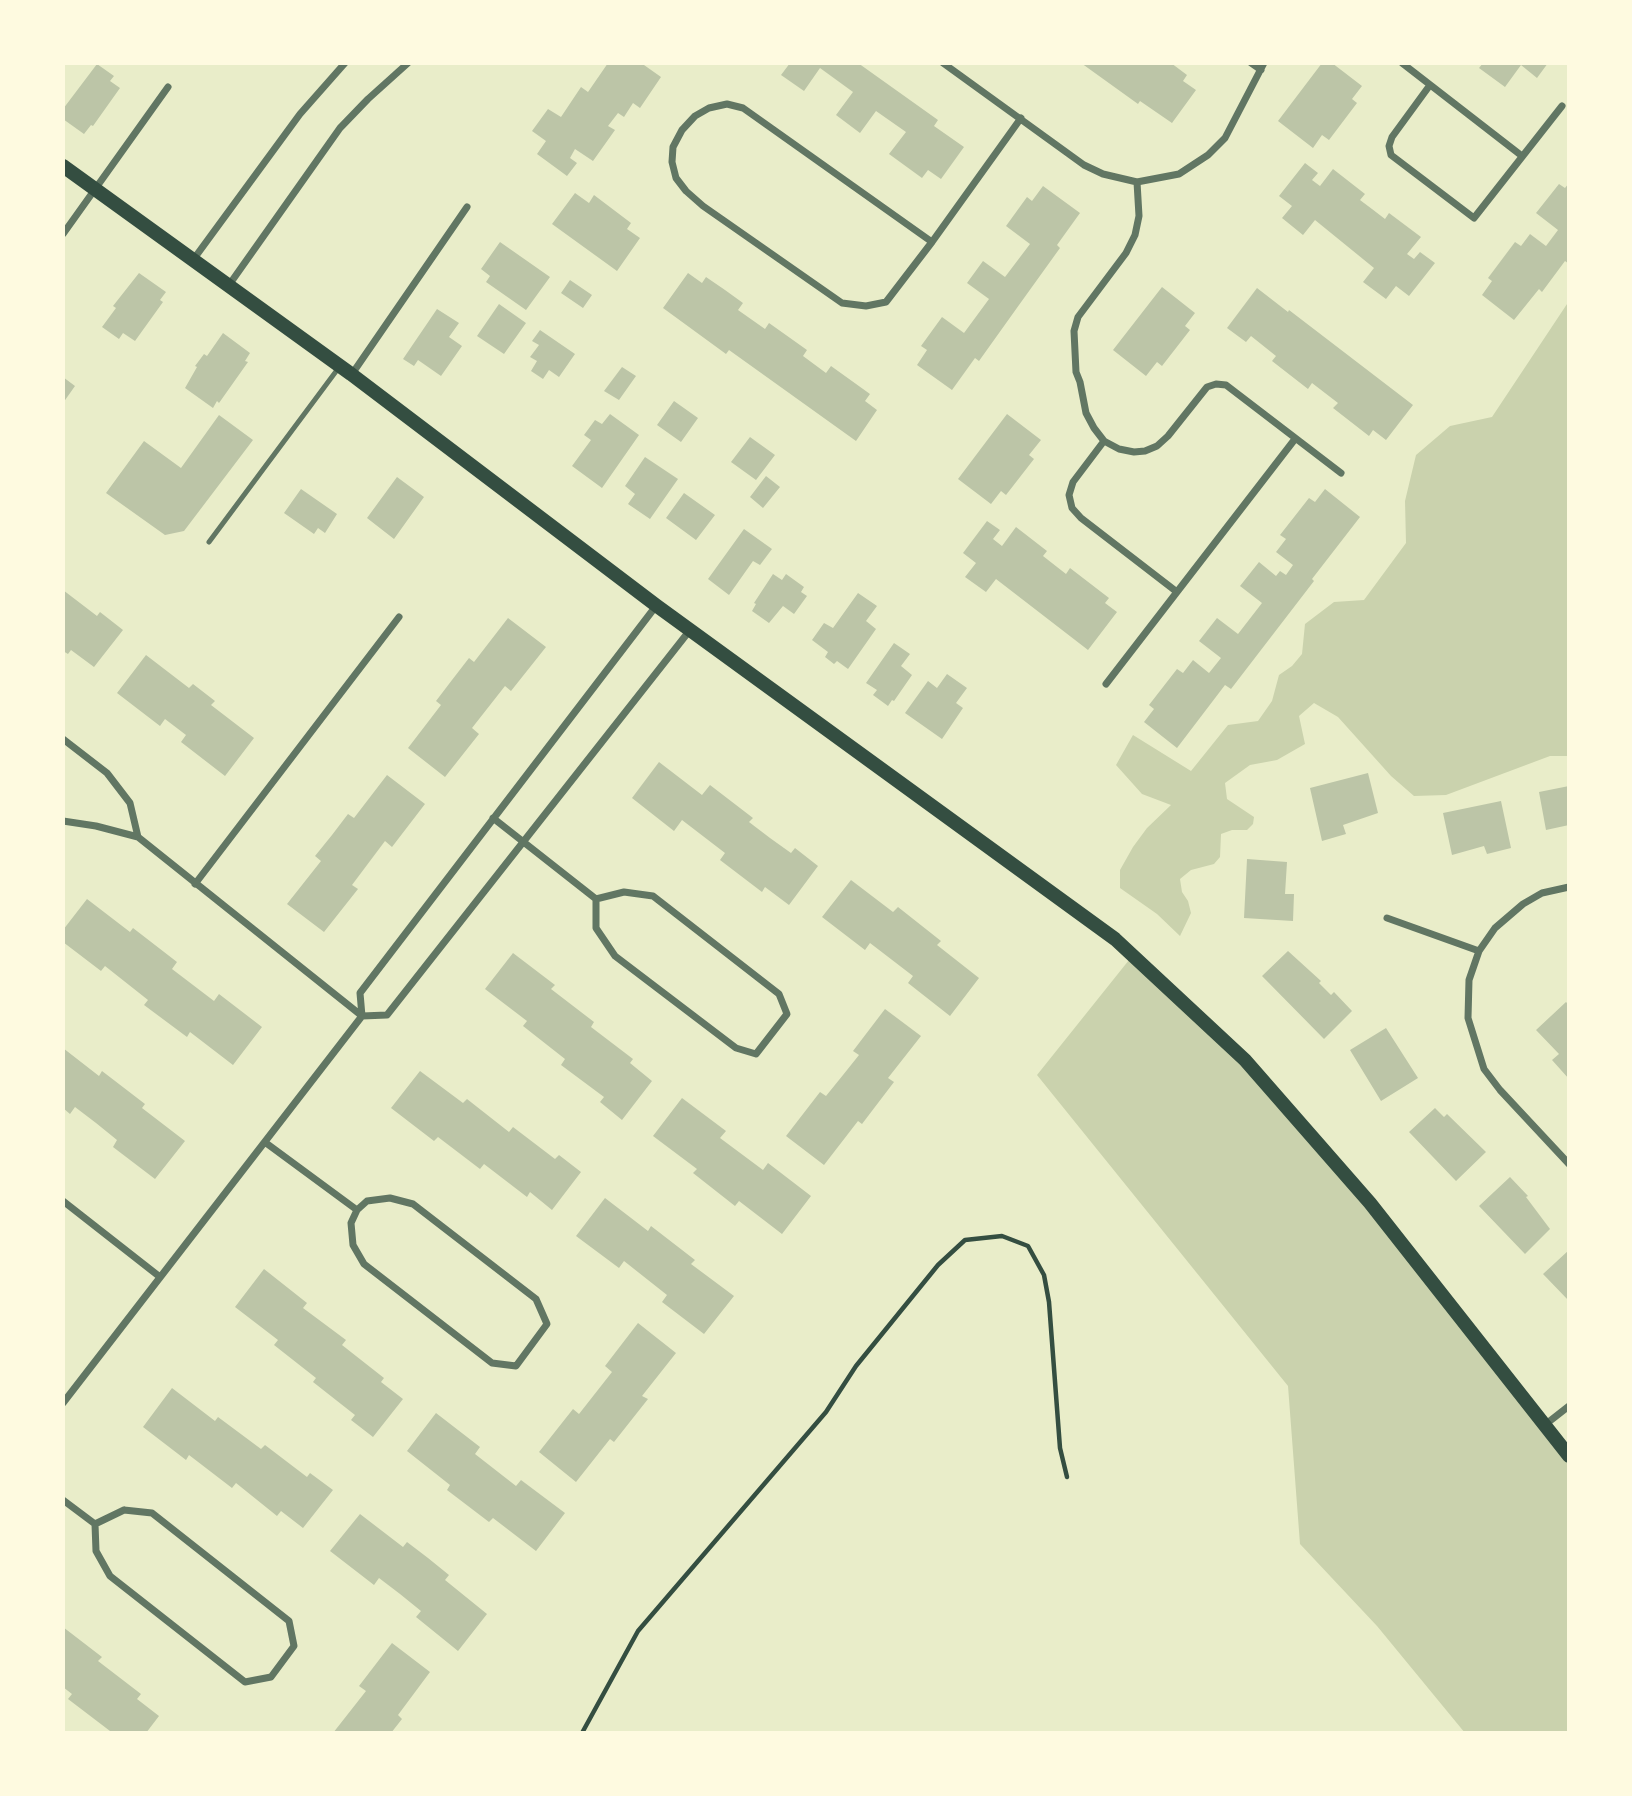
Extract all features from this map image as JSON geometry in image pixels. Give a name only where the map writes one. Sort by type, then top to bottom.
[{"type":"main road","points":[[63,166],[346,370],[657,606],[1124,947],[1245,1060],[1370,1203],[1569,1456]]},
{"type":"street","points":[[193,260],[300,114],[345,63]]},
{"type":"street","points":[[229,285],[340,128],[408,63]]},
{"type":"street","points":[[943,63],[1084,165],[1104,174],[1137,182],[1179,174],[1208,155],[1225,138],[1262,66],[1251,63]]},
{"type":"street","points":[[1402,63],[1522,156]]},
{"type":"street","points":[[1430,85],[1392,137],[1389,146],[1391,155],[1474,218],[1562,106]]},
{"type":"street","points":[[63,234],[168,87]]},
{"type":"street","points":[[932,242],[743,108],[727,104],[702,112],[682,130],[673,147],[672,162],[676,178],[685,191],[703,206],[842,303],[866,306],[886,302],[932,242],[1021,118]]},
{"type":"street","points":[[1137,182],[1139,216],[1135,235],[1126,253],[1078,317],[1074,331],[1076,372],[1086,413],[1104,441],[1119,449],[1145,452],[1168,436],[1207,387],[1226,385],[1341,473]]},
{"type":"street","points":[[346,370],[467,207]]},
{"type":"street","points":[[1106,684],[1295,439]]},
{"type":"street","points":[[1104,441],[1073,482],[1069,495],[1072,508],[1081,518],[1177,592]]},
{"type":"street","points":[[63,1403],[362,1016],[360,993],[657,606]]},
{"type":"street","points":[[195,884],[399,617]]},
{"type":"street","points":[[63,821],[138,837],[362,1016],[387,1015],[690,630]]},
{"type":"street","points":[[63,739],[107,773],[130,803],[138,837]]},
{"type":"street","points":[[493,818],[596,899]]},
{"type":"street","points":[[1569,887],[1542,893],[1523,904],[1494,928],[1479,951],[1469,980],[1468,1018],[1484,1069],[1569,1164]]},
{"type":"street","points":[[624,892],[653,896],[779,994],[787,1014],[756,1054],[736,1048],[615,956],[596,928],[596,899],[624,892]]},
{"type":"street","points":[[1387,918],[1479,951]]},
{"type":"street","points":[[266,1143],[357,1210]]},
{"type":"street","points":[[390,1198],[413,1204],[536,1299],[547,1324],[516,1366],[492,1363],[364,1264],[353,1245],[351,1223],[357,1210],[367,1201],[390,1198]]},
{"type":"street","points":[[63,1200],[160,1277]]},
{"type":"street","points":[[1546,1424],[1569,1406]]},
{"type":"street","points":[[63,1500],[96,1524]]},
{"type":"street","points":[[124,1510],[152,1513],[289,1621],[294,1646],[271,1677],[245,1682],[110,1576],[96,1551],[96,1524],[124,1510]]},
{"type":"lane","points":[[209,542],[346,370]]},
{"type":"path","points":[[582,1733],[638,1632],[826,1412],[856,1366],[938,1265],[965,1240],[1002,1236],[1028,1246],[1044,1275],[1049,1302],[1060,1448],[1067,1477]]},
{"type":"green space","points":[[1569,301],[1569,756],[1550,756],[1446,795],[1414,796],[1391,776],[1338,717],[1314,703],[1299,716],[1305,744],[1277,760],[1250,765],[1225,783],[1227,799],[1254,817],[1253,824],[1247,830],[1232,830],[1221,834],[1220,857],[1214,864],[1191,870],[1180,879],[1191,913],[1180,936],[1157,914],[1120,888],[1120,870],[1133,847],[1147,828],[1171,805],[1142,794],[1116,765],[1133,735],[1191,771],[1228,725],[1258,721],[1272,701],[1279,675],[1292,666],[1302,654],[1305,624],[1334,602],[1364,600],[1406,543],[1405,501],[1416,455],[1450,426],[1492,417]]},
{"type":"green space","points":[[1133,955],[1245,1060],[1569,1456],[1569,1733],[1465,1733],[1377,1626],[1300,1544],[1288,1386],[1037,1075]]},
{"type":"building","points":[[608,63],[646,63],[644,65],[661,77],[640,108],[633,103],[624,117],[618,113],[608,126],[615,130],[593,161],[575,149],[570,158],[577,163],[567,176],[537,154],[546,141],[532,131],[548,109],[561,117],[581,87],[588,92]]},
{"type":"building","points":[[790,63],[858,63],[938,120],[934,126],[964,147],[941,179],[928,170],[922,178],[889,154],[906,132],[876,111],[860,133],[836,115],[853,92],[820,68],[804,91],[781,75]]},
{"type":"building","points":[[1081,63],[1171,63],[1187,75],[1183,81],[1196,90],[1172,123],[1140,101],[1138,104]]},
{"type":"building","points":[[1322,63],[1332,63],[1362,86],[1352,99],[1357,103],[1329,140],[1322,135],[1313,148],[1278,121]]},
{"type":"building","points":[[1483,63],[1548,63],[1537,78],[1521,65],[1505,87],[1479,68]]},
{"type":"building","points":[[97,64],[114,76],[110,81],[120,88],[93,126],[84,134],[63,119],[63,109]]},
{"type":"building","points":[[1305,163],[1318,173],[1312,180],[1320,186],[1333,169],[1365,194],[1360,200],[1385,219],[1389,213],[1421,237],[1407,254],[1414,259],[1420,252],[1435,263],[1409,296],[1396,286],[1386,299],[1363,282],[1374,268],[1315,220],[1303,235],[1282,218],[1292,206],[1279,196]]},
{"type":"building","points":[[1569,183],[1569,264],[1565,261],[1542,292],[1539,289],[1514,320],[1482,295],[1492,281],[1488,278],[1515,242],[1521,246],[1530,234],[1546,246],[1558,230],[1536,213],[1559,184],[1565,188]]},
{"type":"building","points":[[1043,186],[1080,213],[1057,245],[1060,248],[979,361],[975,358],[952,390],[917,365],[927,350],[921,346],[942,317],[964,333],[989,299],[967,283],[983,261],[1005,277],[1030,244],[1006,226],[1027,197],[1032,201]]},
{"type":"building","points":[[575,193],[589,203],[594,195],[631,223],[627,229],[640,238],[617,271],[552,224]]},
{"type":"building","points":[[500,242],[550,277],[526,310],[486,282],[490,276],[481,269]]},
{"type":"building","points":[[139,273],[166,292],[160,300],[163,302],[135,341],[123,333],[119,339],[102,327],[116,308],[113,306]]},
{"type":"building","points":[[688,273],[702,283],[706,277],[743,303],[738,310],[765,329],[769,323],[807,350],[803,356],[826,373],[831,366],[870,394],[865,401],[877,410],[856,441],[729,350],[726,354],[663,308]]},
{"type":"building","points":[[570,280],[592,295],[583,308],[561,293]]},
{"type":"building","points":[[1162,287],[1195,313],[1185,326],[1190,330],[1162,366],[1157,362],[1146,376],[1113,350]]},
{"type":"building","points":[[1257,288],[1413,405],[1386,440],[1373,430],[1369,436],[1333,408],[1338,403],[1312,383],[1308,389],[1272,361],[1276,356],[1251,336],[1246,342],[1227,328]]},
{"type":"building","points":[[499,304],[526,323],[504,354],[477,336]]},
{"type":"building","points":[[437,309],[459,323],[449,337],[462,346],[441,376],[418,360],[414,366],[403,359]]},
{"type":"building","points":[[540,330],[575,354],[559,377],[549,370],[543,379],[531,371],[537,361],[530,357],[539,345],[532,341]]},
{"type":"building","points":[[223,333],[250,353],[245,361],[248,362],[213,408],[185,388],[197,367],[195,366],[204,354],[207,356]]},
{"type":"building","points":[[622,367],[636,376],[619,400],[604,391]]},
{"type":"building","points":[[63,377],[75,386],[63,403]]},
{"type":"building","points":[[674,401],[698,418],[681,442],[657,425]]},
{"type":"building","points":[[610,414],[639,435],[602,488],[572,466],[591,440],[584,435],[595,420],[602,424]]},
{"type":"building","points":[[1007,414],[1041,440],[1029,455],[1034,459],[1006,495],[1001,491],[991,504],[958,479]]},
{"type":"building","points":[[219,415],[253,440],[184,531],[165,535],[106,493],[144,441],[181,468]]},
{"type":"building","points":[[750,437],[775,455],[756,480],[731,462]]},
{"type":"building","points":[[645,457],[678,479],[650,519],[628,504],[635,494],[625,486]]},
{"type":"building","points":[[766,476],[780,487],[763,508],[750,497]]},
{"type":"building","points":[[397,477],[424,497],[394,539],[367,518]]},
{"type":"building","points":[[301,489],[337,514],[325,533],[318,528],[314,534],[284,513]]},
{"type":"building","points":[[1325,489],[1360,517],[1231,689],[1225,685],[1177,748],[1144,722],[1154,709],[1149,705],[1177,669],[1183,673],[1193,660],[1209,673],[1221,658],[1199,641],[1217,618],[1238,634],[1262,603],[1240,586],[1259,562],[1276,576],[1280,571],[1286,575],[1293,565],[1276,552],[1286,539],[1280,535],[1309,498],[1315,502]]},
{"type":"building","points":[[684,493],[715,515],[696,540],[666,518]]},
{"type":"building","points":[[987,521],[1000,530],[993,539],[1002,546],[1016,527],[1047,551],[1043,556],[1066,574],[1070,568],[1109,598],[1105,603],[1117,612],[1088,650],[996,579],[986,592],[965,577],[976,563],[963,553]]},
{"type":"building","points":[[744,529],[772,549],[760,565],[753,561],[729,595],[708,579]]},
{"type":"building","points":[[773,574],[782,580],[786,574],[804,587],[801,592],[807,596],[794,614],[783,606],[769,623],[752,611],[756,604],[754,603]]},
{"type":"building","points":[[63,590],[97,616],[100,612],[123,630],[94,667],[71,650],[68,654],[63,651]]},
{"type":"building","points":[[858,593],[877,606],[866,621],[876,629],[848,669],[825,657],[828,652],[812,640],[824,623],[833,628]]},
{"type":"building","points":[[508,618],[546,647],[511,691],[505,686],[472,728],[479,734],[445,777],[408,748],[441,705],[436,701],[452,680],[469,658],[474,662]]},
{"type":"building","points":[[894,643],[910,654],[901,666],[912,675],[888,706],[873,695],[877,690],[866,683]]},
{"type":"building","points":[[146,655],[189,688],[193,684],[215,701],[211,705],[254,738],[225,776],[181,742],[186,735],[165,719],[160,726],[117,693]]},
{"type":"building","points":[[947,674],[967,688],[956,703],[963,708],[942,739],[905,713],[928,681],[937,688]]},
{"type":"building","points":[[659,762],[702,795],[710,785],[753,818],[749,822],[770,838],[791,853],[795,848],[818,866],[789,905],[765,887],[762,892],[720,860],[725,853],[682,820],[674,831],[632,798]]},
{"type":"building","points":[[1368,773],[1378,813],[1343,825],[1346,834],[1322,841],[1310,788]]},
{"type":"building","points":[[387,775],[425,804],[392,847],[385,841],[352,885],[358,889],[324,932],[287,904],[321,861],[315,856],[348,814],[354,818]]},
{"type":"building","points":[[1569,786],[1569,825],[1546,830],[1539,792]]},
{"type":"building","points":[[1501,801],[1511,848],[1487,854],[1484,846],[1452,855],[1443,813]]},
{"type":"building","points":[[1247,859],[1287,862],[1285,894],[1294,894],[1293,921],[1244,918]]},
{"type":"building","points":[[851,880],[893,912],[898,907],[941,941],[937,945],[979,978],[950,1016],[908,983],[913,976],[870,943],[865,950],[822,917]]},
{"type":"building","points":[[87,899],[130,932],[133,928],[177,962],[172,969],[214,1001],[219,994],[262,1027],[233,1065],[190,1032],[187,1037],[144,1005],[148,1000],[105,966],[101,971],[63,942],[63,930]]},
{"type":"building","points":[[1288,951],[1321,981],[1319,983],[1331,995],[1334,992],[1352,1011],[1324,1039],[1262,976]]},
{"type":"building","points":[[513,953],[555,985],[551,989],[594,1022],[591,1027],[633,1059],[630,1063],[652,1081],[622,1120],[600,1102],[604,1097],[561,1065],[565,1059],[523,1026],[527,1021],[485,989]]},
{"type":"building","points":[[1566,1002],[1569,1005],[1569,1079],[1552,1060],[1559,1054],[1536,1030]]},
{"type":"building","points":[[885,1009],[921,1036],[888,1078],[894,1082],[862,1124],[858,1121],[824,1165],[786,1136],[820,1092],[826,1096],[859,1055],[853,1051]]},
{"type":"building","points":[[1386,1028],[1418,1078],[1381,1101],[1350,1050]]},
{"type":"building","points":[[63,1048],[99,1076],[102,1071],[145,1104],[142,1108],[185,1141],[155,1179],[113,1147],[117,1140],[96,1123],[75,1107],[70,1114],[63,1108]]},
{"type":"building","points":[[420,1071],[463,1103],[467,1099],[509,1132],[513,1127],[555,1159],[559,1155],[581,1172],[552,1210],[530,1192],[527,1197],[484,1164],[480,1169],[438,1137],[434,1141],[391,1108]]},
{"type":"building","points":[[682,1098],[726,1131],[720,1138],[763,1170],[768,1163],[811,1196],[782,1234],[739,1201],[735,1206],[693,1173],[697,1169],[653,1136]]},
{"type":"building","points":[[1435,1108],[1444,1117],[1447,1114],[1486,1152],[1456,1181],[1409,1132]]},
{"type":"building","points":[[1510,1177],[1528,1196],[1526,1197],[1550,1229],[1525,1254],[1479,1206]]},
{"type":"building","points":[[605,1198],[648,1231],[651,1226],[695,1260],[691,1264],[734,1296],[704,1334],[662,1302],[667,1295],[624,1261],[619,1268],[576,1236]]},
{"type":"building","points":[[1569,1250],[1569,1301],[1543,1274]]},
{"type":"building","points":[[264,1269],[307,1303],[303,1308],[346,1340],[342,1345],[384,1378],[381,1382],[403,1399],[373,1437],[351,1420],[355,1415],[313,1382],[316,1378],[274,1345],[278,1340],[235,1307]]},
{"type":"building","points":[[638,1323],[676,1353],[642,1396],[648,1399],[614,1442],[610,1439],[576,1482],[539,1452],[573,1409],[579,1414],[612,1372],[605,1366]]},
{"type":"building","points":[[172,1388],[215,1421],[218,1417],[261,1449],[265,1445],[307,1477],[310,1473],[333,1490],[303,1528],[281,1511],[277,1516],[236,1483],[232,1488],[189,1455],[186,1460],[143,1427]]},
{"type":"building","points":[[436,1413],[480,1447],[475,1454],[516,1486],[521,1480],[565,1513],[536,1551],[493,1518],[489,1522],[447,1490],[450,1485],[407,1451]]},
{"type":"building","points":[[360,1514],[403,1547],[407,1542],[428,1558],[449,1575],[445,1580],[487,1614],[458,1651],[416,1617],[421,1611],[400,1594],[379,1578],[374,1585],[330,1551]]},
{"type":"building","points":[[63,1627],[102,1657],[98,1661],[141,1694],[137,1699],[159,1716],[146,1733],[109,1733],[110,1731],[68,1699],[72,1694],[63,1687]]},
{"type":"building","points":[[392,1643],[430,1672],[398,1715],[402,1719],[391,1733],[333,1733],[366,1691],[359,1686]]}]
